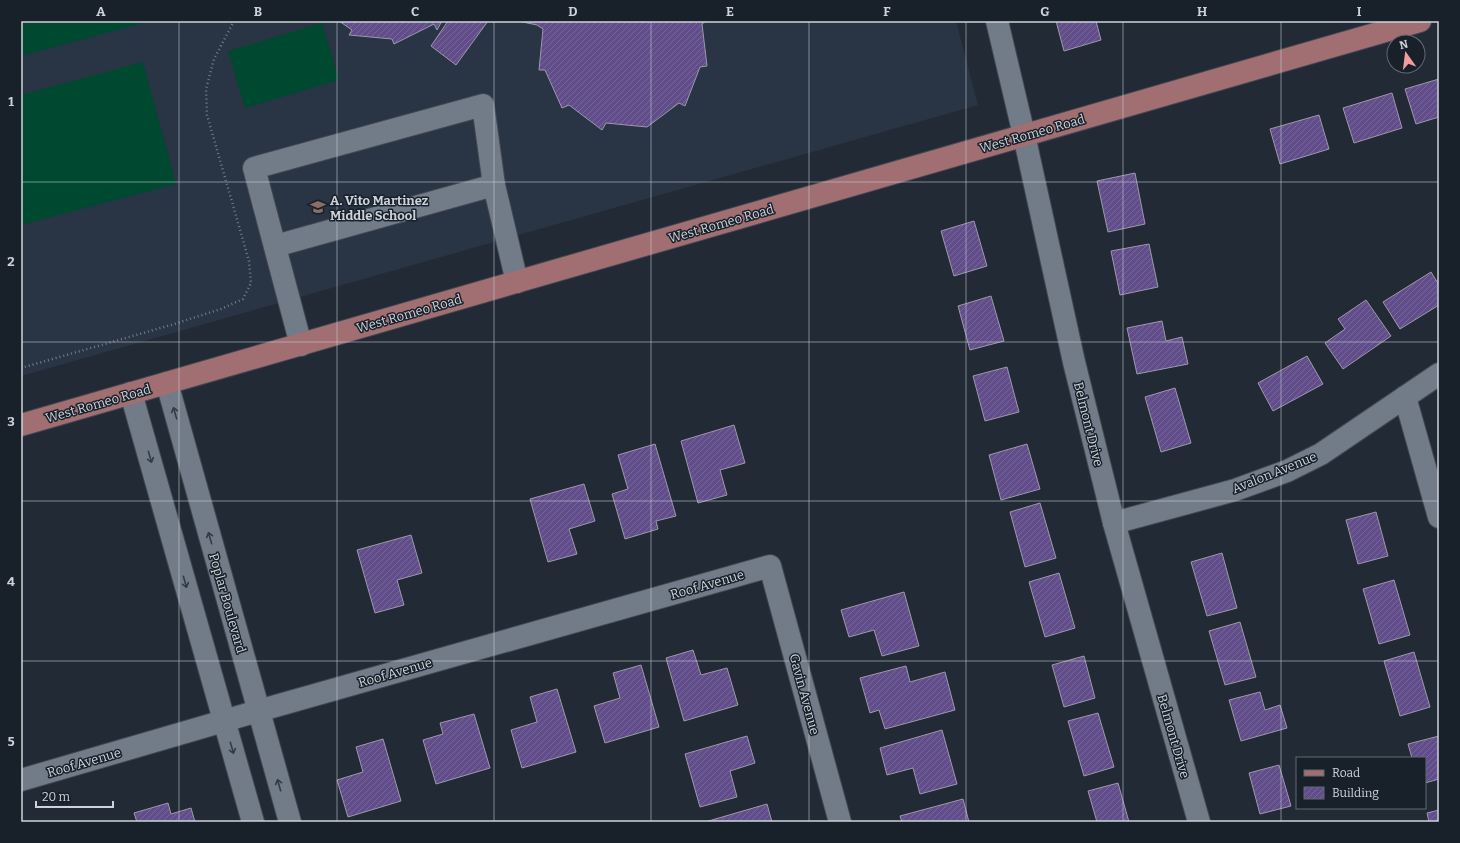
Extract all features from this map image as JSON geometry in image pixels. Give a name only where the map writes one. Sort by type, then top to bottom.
[{"type":"main road","name":"West Romeo Road","points":[[21,425],[1420,21]]},
{"type":"street","name":"Belmont Drive","points":[[997,21],[1024,135],[1074,362],[1114,523],[1199,822]]},
{"type":"street","points":[[301,345],[254,168],[483,105],[494,185],[517,282]]},
{"type":"street","points":[[275,246],[494,185]]},
{"type":"street","name":"Avalon Avenue","points":[[1114,523],[1235,490],[1286,470],[1321,454],[1439,374]]},
{"type":"street","name":"Poplar Boulevard","points":[[167,383],[290,822]]},
{"type":"street","points":[[131,393],[253,822]]},
{"type":"street","points":[[1405,397],[1439,517]]},
{"type":"street","name":"Roof Avenue","points":[[21,780],[258,711],[770,566]]},
{"type":"street","name":"Gavin Avenue","points":[[770,566],[840,822]]},
{"type":"path","points":[[21,368],[221,309],[243,299],[251,283],[249,261],[207,115],[206,89],[214,59],[234,21]]},
{"type":"shaded area","name":"A. Vito Martinez Middle School","points":[[21,21],[956,21],[978,105],[21,376]]},
{"type":"green space","points":[[21,21],[151,21],[21,56]]},
{"type":"green space","points":[[322,23],[339,80],[245,108],[228,51]]},
{"type":"green space","points":[[143,62],[176,184],[21,225],[21,95]]},
{"type":"building","points":[[339,21],[442,21],[437,30],[434,24],[394,44],[392,39],[349,35],[352,30]]},
{"type":"building","points":[[448,21],[488,21],[456,65],[431,46]]},
{"type":"building","points":[[518,21],[706,21],[702,24],[707,66],[700,67],[685,106],[679,103],[647,127],[606,123],[602,130],[569,105],[562,108],[545,70],[539,70],[543,29],[537,25]]},
{"type":"building","points":[[1056,21],[1096,21],[1101,40],[1064,51]]},
{"type":"building","points":[[1439,79],[1439,117],[1416,124],[1405,89]]},
{"type":"building","points":[[1392,93],[1402,128],[1354,143],[1343,108]]},
{"type":"building","points":[[1319,115],[1329,149],[1280,164],[1270,129]]},
{"type":"building","points":[[1135,173],[1145,224],[1108,232],[1097,181]]},
{"type":"building","points":[[974,221],[987,266],[954,276],[941,231]]},
{"type":"building","points":[[1149,244],[1158,287],[1120,295],[1111,251]]},
{"type":"building","points":[[1431,272],[1439,285],[1439,305],[1400,329],[1383,302]]},
{"type":"building","points":[[991,296],[1004,341],[970,350],[958,306]]},
{"type":"building","points":[[1366,300],[1391,336],[1343,369],[1325,343],[1345,329],[1338,319]]},
{"type":"building","points":[[1162,321],[1166,341],[1182,337],[1188,364],[1137,374],[1127,328]]},
{"type":"building","points":[[1307,356],[1323,384],[1273,411],[1258,383]]},
{"type":"building","points":[[1007,367],[1019,412],[985,421],[973,376]]},
{"type":"building","points":[[1175,388],[1191,443],[1161,452],[1145,397]]},
{"type":"building","points":[[734,425],[745,463],[720,470],[727,495],[698,503],[681,441]]},
{"type":"building","points":[[655,444],[676,516],[656,521],[658,529],[625,539],[612,494],[628,489],[618,455]]},
{"type":"building","points":[[1027,444],[1040,489],[1001,500],[989,455]]},
{"type":"building","points":[[584,484],[595,521],[569,529],[577,554],[548,562],[530,499]]},
{"type":"building","points":[[1040,503],[1056,558],[1025,567],[1010,512]]},
{"type":"building","points":[[1376,512],[1388,556],[1358,564],[1346,520]]},
{"type":"building","points":[[411,535],[422,573],[397,580],[404,605],[375,613],[357,550]]},
{"type":"building","points":[[1222,553],[1237,608],[1207,616],[1191,562]]},
{"type":"building","points":[[1059,573],[1075,628],[1045,637],[1029,582]]},
{"type":"building","points":[[1394,580],[1410,635],[1379,644],[1363,589]]},
{"type":"building","points":[[904,592],[919,646],[882,656],[874,630],[849,637],[841,610]]},
{"type":"building","points":[[1240,622],[1256,677],[1225,685],[1209,631]]},
{"type":"building","points":[[693,650],[701,675],[727,668],[738,705],[684,721],[666,658]]},
{"type":"building","points":[[1414,652],[1430,707],[1400,716],[1384,661]]},
{"type":"building","points":[[1084,656],[1095,698],[1064,707],[1052,665]]},
{"type":"building","points":[[641,665],[659,727],[605,743],[594,706],[620,698],[613,673]]},
{"type":"building","points":[[906,666],[910,682],[945,672],[955,710],[885,729],[879,710],[870,713],[860,678]]},
{"type":"building","points":[[557,689],[576,752],[522,768],[511,730],[537,722],[530,697]]},
{"type":"building","points":[[1260,692],[1265,710],[1280,705],[1287,728],[1241,741],[1229,700]]},
{"type":"building","points":[[1098,713],[1114,767],[1084,776],[1068,721]]},
{"type":"building","points":[[474,714],[490,768],[436,784],[423,740],[443,734],[440,723]]},
{"type":"building","points":[[942,730],[957,784],[920,794],[913,768],[887,775],[880,748]]},
{"type":"building","points":[[747,736],[755,763],[730,771],[737,797],[700,807],[685,754]]},
{"type":"building","points":[[1439,736],[1439,779],[1426,783],[1426,757],[1412,757],[1408,744]]},
{"type":"building","points":[[383,739],[401,801],[348,817],[337,780],[363,772],[356,747]]},
{"type":"building","points":[[1279,765],[1291,806],[1260,814],[1249,773]]},
{"type":"building","points":[[1118,783],[1129,822],[1097,822],[1088,791]]},
{"type":"building","points":[[963,799],[969,822],[902,822],[900,816]]},
{"type":"building","points":[[168,803],[171,814],[191,808],[195,822],[137,822],[134,813]]},
{"type":"building","points":[[767,804],[772,822],[705,822]]},
{"type":"building","points":[[1439,810],[1439,822],[1429,822],[1427,813]]},
{"type":"place","name":"A. Vito Martinez Middle School","points":[[318,207]]}]
